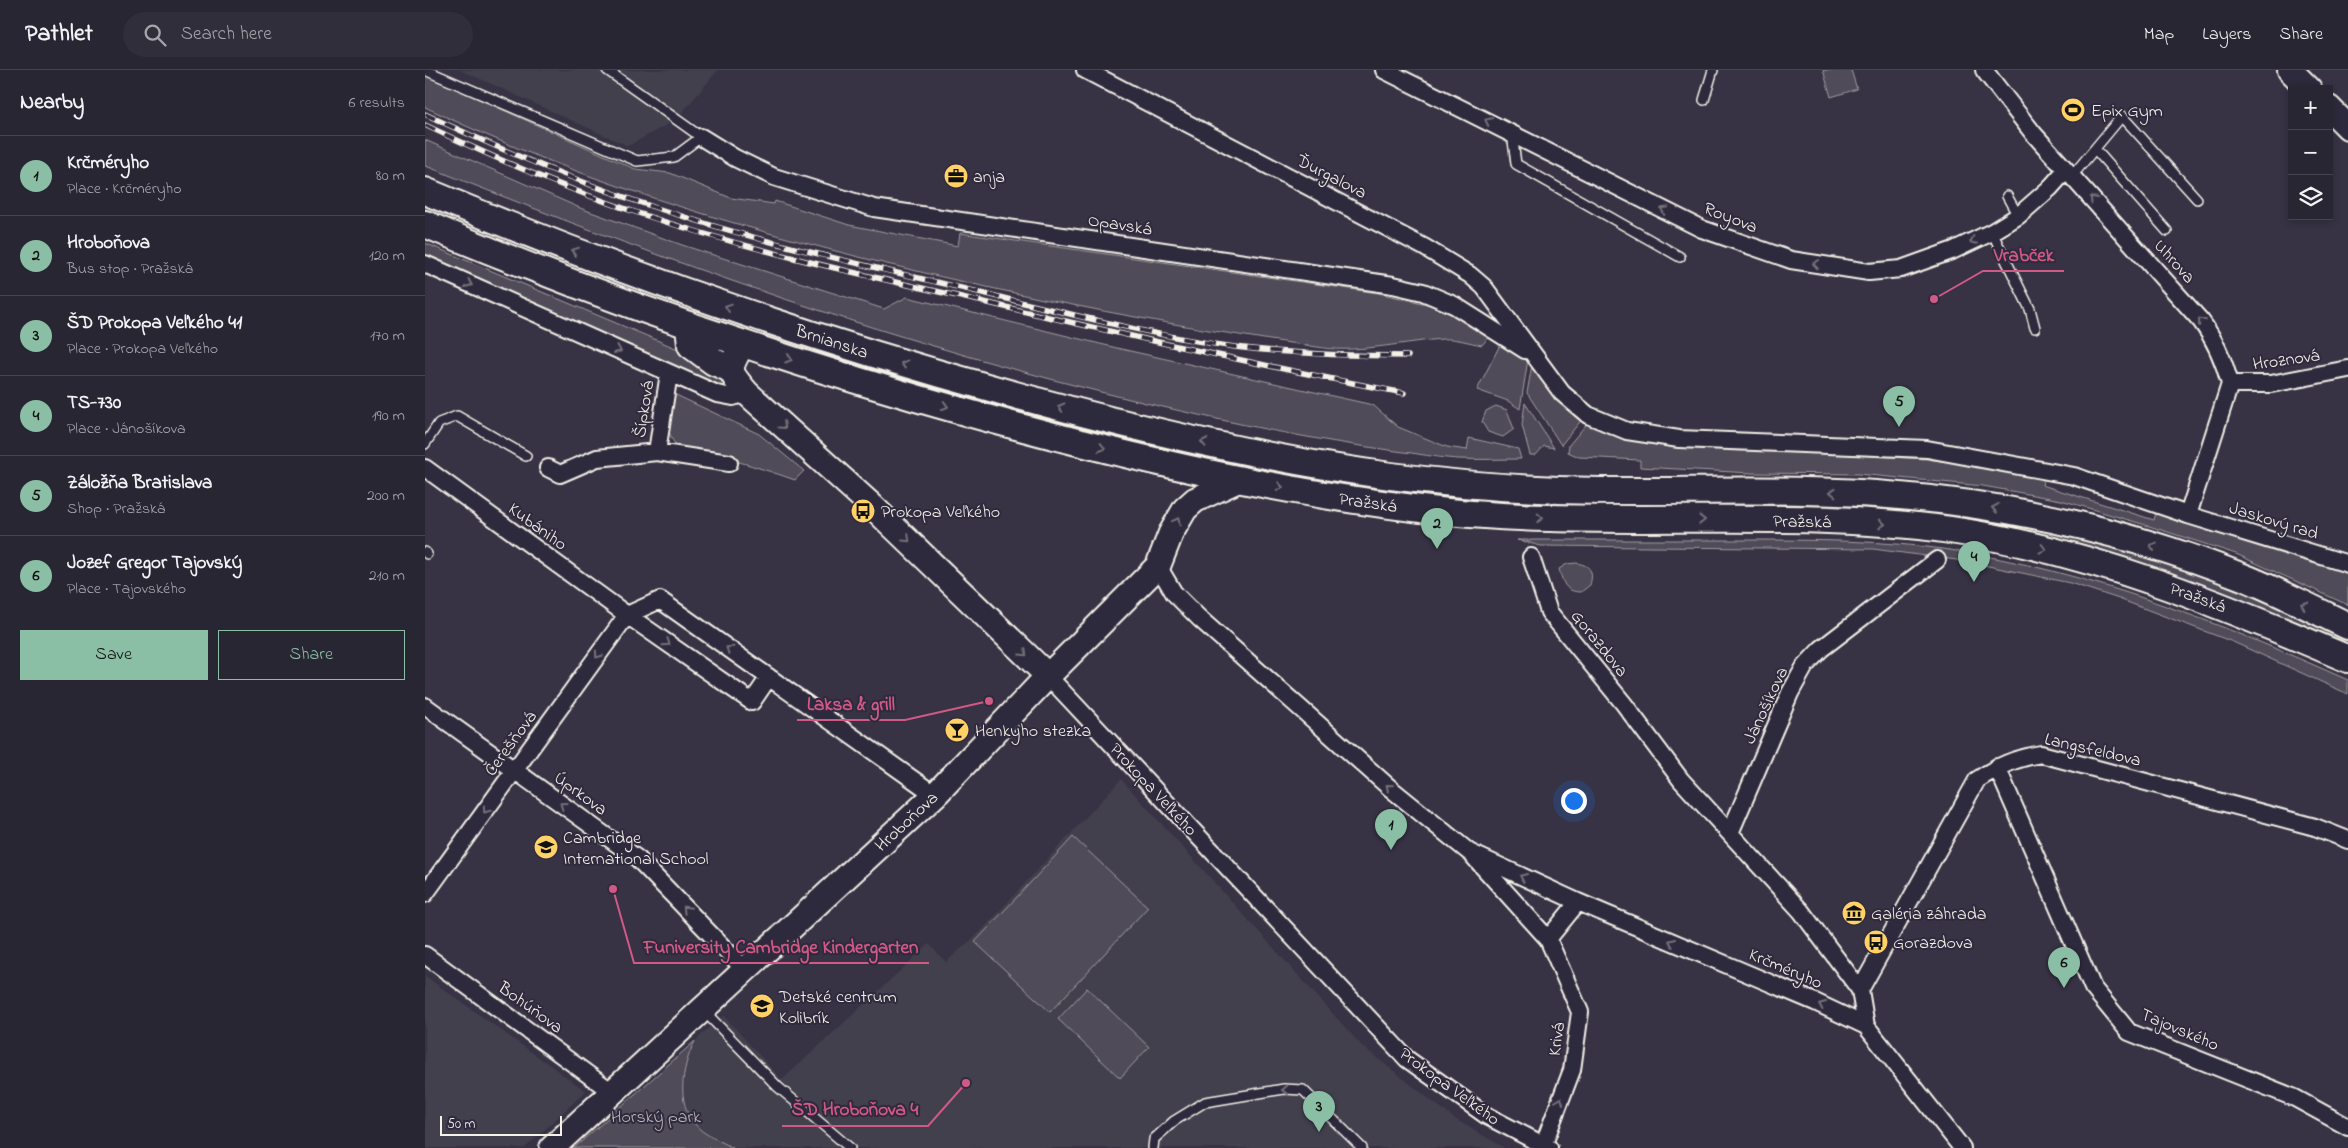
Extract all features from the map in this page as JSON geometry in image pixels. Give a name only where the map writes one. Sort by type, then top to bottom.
[{"type":"main road","name":"Brnianska","points":[[425,191],[616,267],[774,323],[889,360],[1039,402],[1142,428],[1251,452]]},
{"type":"main road","name":"Brnianska","points":[[425,224],[689,325],[884,389],[1041,433],[1237,480]]},
{"type":"main road","points":[[743,343],[774,323]]},
{"type":"main road","points":[[689,325],[691,345],[714,362],[731,369]]},
{"type":"main road","name":"Pražská","points":[[1251,452],[1342,469],[1497,487],[1594,491],[1843,492],[1901,496],[2007,510],[2113,534],[2191,558],[2250,580],[2348,626]]},
{"type":"main road","name":"Pražská","points":[[1237,480],[1423,510],[1491,516],[1621,520],[1849,522],[1949,530],[2010,541],[2141,577],[2260,621],[2348,659]]},
{"type":"street","name":"Ďurgalova","points":[[1085,70],[1404,236],[1457,266],[1484,287],[1531,354]]},
{"type":"street","name":"Royova","points":[[1384,70],[1702,229],[1791,260],[1869,272],[1901,269],[1954,250],[1992,232],[2018,216],[2069,173]]},
{"type":"street","name":"Uhrova","points":[[1985,70],[2033,133],[2201,321],[2217,345],[2225,363],[2230,384]]},
{"type":"street","points":[[2290,70],[2305,85]]},
{"type":"street","points":[[2333,112],[2348,127]]},
{"type":"street","name":"Opavská","points":[[701,137],[735,158],[774,177],[822,194],[874,208],[1423,292],[1454,305],[1531,354]]},
{"type":"street","points":[[425,264],[717,394],[733,397],[747,394]]},
{"type":"street","points":[[731,369],[743,343]]},
{"type":"street","points":[[1531,354],[1562,393],[1588,415],[1641,434],[1679,439],[1927,449],[2074,476],[2188,515],[2230,384]]},
{"type":"street","name":"Prokopa Veľkého","points":[[731,369],[732,375],[747,394],[872,506],[1048,676],[1407,1059],[1487,1116],[1545,1147]]},
{"type":"street","name":"Hroznová","points":[[2230,384],[2271,384],[2348,369]]},
{"type":"street","name":"Šípková","points":[[657,452],[669,373]]},
{"type":"street","name":"Šípková","points":[[547,468],[560,474],[597,458],[657,452],[729,463]]},
{"type":"street","name":"Kubániho","points":[[427,474],[752,702],[769,677]]},
{"type":"street","name":"Hroboňova","points":[[552,1148],[935,795],[1048,676],[1158,566],[1171,532],[1185,508],[1195,500],[1237,480]]},
{"type":"street","name":"Jaskový rad","points":[[2188,515],[2348,564]]},
{"type":"street","name":"Gorazdova","points":[[1531,557],[1549,612],[1681,780],[1801,911],[1860,990],[1866,1026],[1962,1148]]},
{"type":"street","name":"Jánošíkova","points":[[1730,833],[1783,709],[1805,666],[1821,649],[1937,560]]},
{"type":"street","name":"Krčméryho","points":[[1158,566],[1174,593],[1200,619],[1390,788],[1469,852],[1548,939]]},
{"type":"street","points":[[627,616],[660,600],[935,795]]},
{"type":"street","name":"Čerešňová","points":[[425,894],[627,616]]},
{"type":"street","name":"Úprkova","points":[[425,706],[638,859],[744,969]]},
{"type":"street","name":"Langsfeldova","points":[[1860,990],[1977,780],[1997,766],[2017,758],[2041,754],[2315,827],[2348,840]]},
{"type":"street","name":"Tajovského","points":[[1997,766],[2093,988],[2129,1032],[2295,1098],[2348,1127]]},
{"type":"street","name":"Krčméryho","points":[[1469,852],[1579,902],[1815,1002],[1866,1026]]},
{"type":"street","points":[[1548,939],[1579,902]]},
{"type":"street","name":"Krivá","points":[[1545,1147],[1572,1070],[1580,1012],[1548,939]]},
{"type":"street","name":"Bohúňova","points":[[425,955],[612,1092]]},
{"type":"lane","points":[[425,70],[637,161],[674,157],[701,137],[607,70]]},
{"type":"lane","points":[[1704,100],[1713,70]]},
{"type":"lane","points":[[2069,173],[2095,149],[2123,116],[2197,199]]},
{"type":"lane","points":[[1512,133],[1516,164],[1593,210],[1680,257]]},
{"type":"lane","points":[[2095,149],[2167,231]]},
{"type":"lane","points":[[2007,196],[2018,216]]},
{"type":"lane","points":[[1992,232],[2030,309],[2035,328]]},
{"type":"lane","points":[[425,444],[439,423],[457,416],[526,456]]},
{"type":"lane","points":[[702,1009],[778,1087],[850,1148]]},
{"type":"lane","points":[[1153,1148],[1154,1139],[1174,1121],[1205,1102],[1284,1089],[1303,1090],[1362,1148]]},
{"type":"shaded area","points":[[460,70],[718,70],[676,120],[628,146]]},
{"type":"shaded area","points":[[1121,779],[1363,1047],[1455,1119],[1505,1148],[732,1148],[701,1130],[689,1115],[684,1102],[682,1072],[694,1042],[716,1021],[724,1016],[782,1080],[929,944],[946,962],[982,930]]},
{"type":"shaded area","points":[[425,976],[586,1091],[525,1148],[425,1148]]},
{"type":"green space","points":[[1823,70],[1851,70],[1857,89],[1831,97]]},
{"type":"green space","points":[[425,75],[635,169],[670,173],[731,198],[774,204],[775,201],[849,225],[958,246],[960,233],[1378,293],[1431,305],[1493,333],[1482,345],[1449,339],[1368,348],[1324,348],[1104,311],[995,289],[887,264],[710,216],[594,178],[537,156],[425,107]]},
{"type":"green space","points":[[425,140],[580,208],[685,246],[884,309],[907,297],[1121,349],[1373,405],[1398,427],[1447,447],[1467,450],[1469,438],[1518,449],[1521,459],[1450,458],[1365,447],[1303,436],[1150,404],[967,356],[786,300],[697,269],[425,166]]},
{"type":"green space","points":[[425,203],[750,325],[743,332],[507,246],[425,212]]},
{"type":"green space","points":[[425,243],[697,357],[723,378],[723,383],[717,384],[692,374],[425,255]]},
{"type":"green space","points":[[1502,341],[1528,359],[1520,409],[1508,401],[1477,390]]},
{"type":"green space","points":[[1532,365],[1583,418],[1561,445],[1527,393]]},
{"type":"green space","points":[[676,395],[759,434],[804,471],[795,480],[740,462],[680,448],[673,440],[669,428],[671,407]]},
{"type":"green space","points":[[1525,403],[1554,448],[1544,446],[1536,455],[1530,455],[1522,425]]},
{"type":"green space","points":[[1496,406],[1507,410],[1514,429],[1503,437],[1488,432],[1482,422],[1486,411]]},
{"type":"green space","points":[[1589,421],[1673,445],[1926,459],[2045,475],[2042,485],[2154,520],[2157,509],[2348,573],[2348,605],[2236,554],[2061,500],[1983,486],[1858,474],[1752,473],[1640,467],[1640,460],[1579,457],[1568,452],[1569,445]]},
{"type":"green space","points":[[1152,449],[1277,469],[1636,501],[1892,506],[2006,519],[2087,539],[2190,569],[2255,594],[2348,637],[2348,649],[2083,548],[1385,495]]},
{"type":"green space","points":[[1517,540],[1848,541],[1925,547],[2002,559],[2103,585],[2202,619],[2348,680],[2348,694],[2233,642],[2119,599],[2070,583],[1964,561],[1873,549],[1541,546]]},
{"type":"green space","points":[[1567,564],[1585,565],[1591,572],[1590,585],[1581,592],[1576,592],[1565,586],[1559,569]]},
{"type":"green space","points":[[1073,837],[1148,907],[1050,1012],[975,942]]},
{"type":"green space","points":[[1087,988],[1149,1047],[1120,1078],[1058,1019]]},
{"type":"green space","name":"Horský park","points":[[695,1041],[686,1063],[684,1076],[684,1100],[687,1111],[693,1122],[702,1131],[733,1148],[574,1148]]},
{"type":"railway","points":[[425,114],[485,142],[578,180],[709,225],[822,255],[1104,322],[1202,342],[1300,353],[1408,356]]},
{"type":"railway","points":[[425,125],[503,161],[584,194],[681,227],[723,239],[853,272],[1141,338],[1404,393]]},
{"type":"place","name":"Epix Gym","points":[[2073,110]]},
{"type":"place","name":"anja","points":[[956,176]]},
{"type":"place","name":"Vrabček","points":[[1934,299]]},
{"type":"place","name":"Záložňa Bratislava","points":[[1899,427]]},
{"type":"place","name":"Prokopa Veľkého","points":[[863,511]]},
{"type":"place","name":"Hroboňova","points":[[1437,549]]},
{"type":"place","name":"TS-730","points":[[1974,582]]},
{"type":"place","name":"Laksa & grill","points":[[989,701]]},
{"type":"place","name":"Henkyho stezka","points":[[957,730]]},
{"type":"place","name":"Cambridge International School","points":[[546,847]]},
{"type":"place","name":"Krčméryho","points":[[1391,850]]},
{"type":"place","name":"Funiversity Cambridge Kindergarten","points":[[613,889]]},
{"type":"place","name":"Galéria záhrada","points":[[1854,913]]},
{"type":"place","name":"Gorazdova","points":[[1876,942]]},
{"type":"place","name":"Jozef Gregor Tajovský","points":[[2064,988]]},
{"type":"place","name":"Detské centrum Kolibrík","points":[[762,1006]]},
{"type":"place","name":"ŠD Hroboňova 4","points":[[966,1083]]},
{"type":"place","name":"ŠD Prokopa Veľkého 41","points":[[1319,1132]]}]
